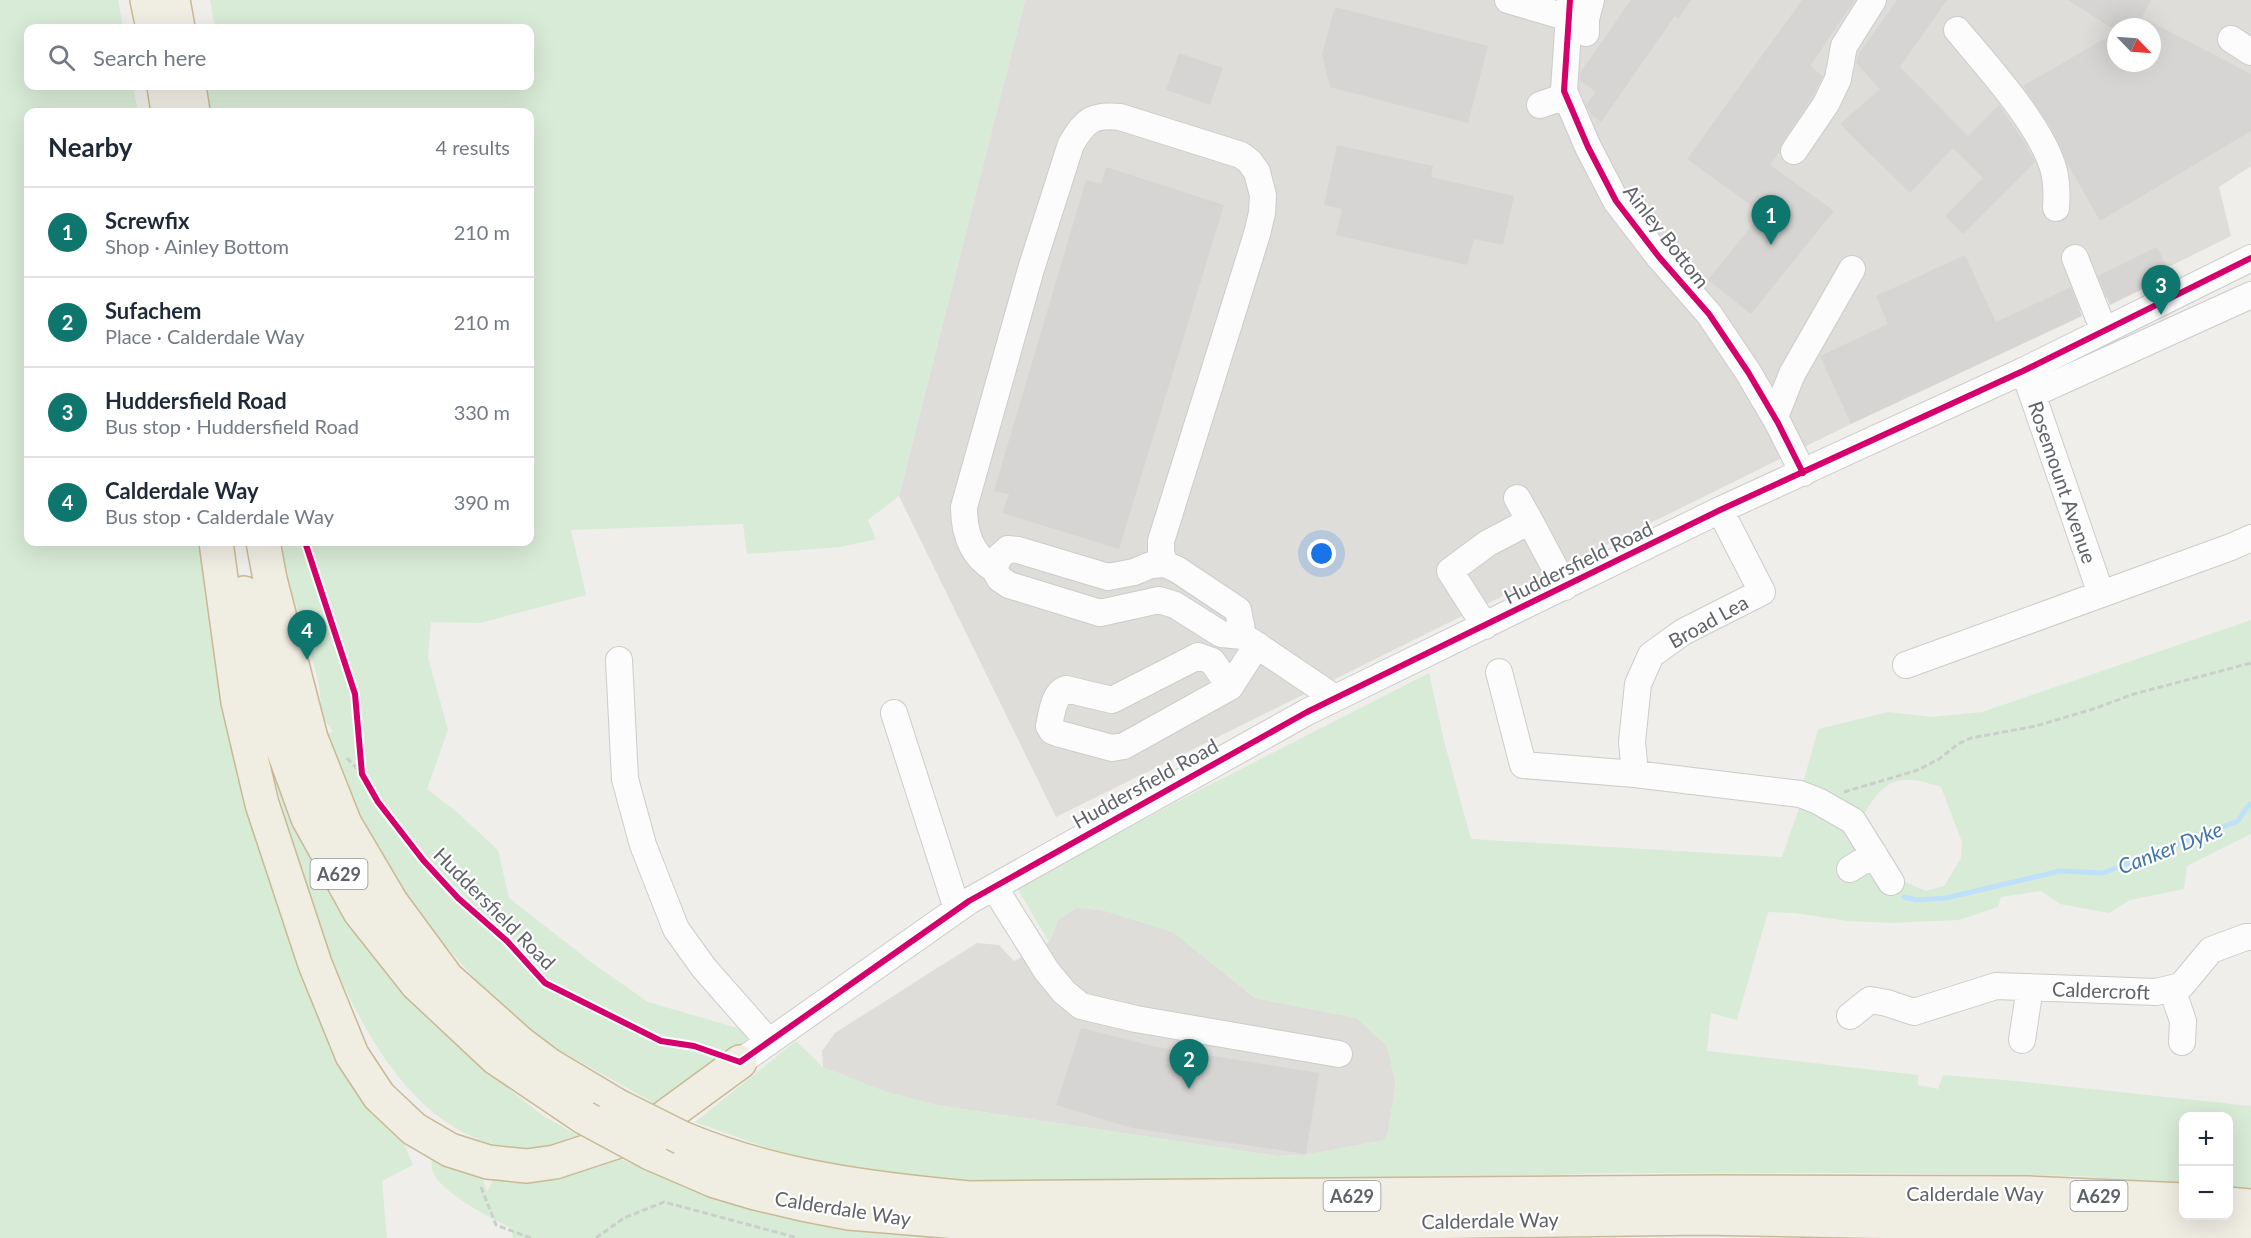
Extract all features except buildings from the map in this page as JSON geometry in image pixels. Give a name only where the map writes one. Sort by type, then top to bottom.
[{"type":"highway","points":[[165,90],[167,108]]},
{"type":"highway","points":[[190,90],[193,108]]},
{"type":"highway","points":[[217,546],[238,702],[262,804],[315,964],[352,1055],[379,1096],[414,1129],[450,1150],[488,1162],[527,1166],[555,1162],[643,1132],[740,1062]]},
{"type":"highway","name":"Calderdale Way","points":[[236,546],[251,632],[277,733],[308,818],[360,912],[417,984],[496,1058],[585,1118],[650,1153],[715,1180],[755,1193],[849,1213],[994,1226],[1702,1218],[2165,1227],[2251,1234]]},
{"type":"highway","name":"Calderdale Way","points":[[264,546],[270,579],[311,738],[345,824],[391,902],[447,978],[521,1044],[549,1065],[615,1105],[716,1152],[755,1165],[820,1180],[969,1198],[1994,1192],[2179,1200]]},
{"type":"highway","points":[[2233,1204],[2251,1206]]},
{"type":"street","points":[[1508,0],[1575,17]]},
{"type":"street","name":"Ainley Bottom","points":[[1591,0],[1586,19],[1575,17],[1564,91],[1588,147],[1616,201],[1659,257],[1709,314],[1748,372],[1775,417],[1803,473]]},
{"type":"street","points":[[1794,151],[1830,96],[1838,79],[1844,46],[1873,0]]},
{"type":"street","points":[[1958,30],[2017,105],[2044,146],[2054,170],[2057,189],[2056,208]]},
{"type":"street","points":[[1540,105],[1566,96]]},
{"type":"street","points":[[1165,564],[1161,554],[1161,541],[1251,254],[1262,213],[1263,195],[1257,172],[1241,155],[1120,117],[1104,116],[1085,124],[1071,144],[1031,269],[964,507],[964,528],[971,544],[984,563],[994,569],[1000,579],[1009,585],[1100,613],[1159,600],[1175,604],[1221,634],[1250,641],[1335,698]]},
{"type":"street","points":[[2075,258],[2104,331]]},
{"type":"street","name":"Huddersfield Road","points":[[740,1062],[957,909],[1307,712],[1720,510],[2023,371],[2251,258]]},
{"type":"street","points":[[1775,417],[1792,374],[1852,269]]},
{"type":"street","points":[[2227,270],[2251,282]]},
{"type":"street","points":[[2033,394],[2251,295]]},
{"type":"street","name":"Rosemount Avenue","points":[[2023,371],[2033,394],[2101,594]]},
{"type":"street","points":[[1517,498],[1565,587]]},
{"type":"street","name":"Broad Lea","points":[[1635,774],[1632,742],[1638,684],[1651,655],[1683,632],[1762,592],[1720,510]]},
{"type":"street","points":[[1485,626],[1450,571],[1488,543],[1530,521]]},
{"type":"street","points":[[1906,665],[2251,538]]},
{"type":"street","points":[[994,569],[999,557],[1008,549],[1108,577],[1134,572],[1151,565],[1165,564],[1178,570],[1238,610],[1250,641],[1230,687],[1124,746],[1112,748],[1052,731],[1049,726],[1057,697],[1061,691],[1066,689],[1112,700],[1198,656],[1212,661],[1230,687]]},
{"type":"street","points":[[619,660],[625,779],[643,845],[676,929],[704,968],[769,1042]]},
{"type":"street","points":[[1499,672],[1523,765],[1635,774],[1809,798],[1853,821],[1891,882]]},
{"type":"street","points":[[894,713],[957,909]]},
{"type":"street","points":[[1850,868],[1874,854]]},
{"type":"street","points":[[994,887],[1046,970],[1064,992],[1081,1006],[1136,1019],[1339,1054]]},
{"type":"street","name":"Caldercroft","points":[[1850,1016],[1870,1000],[1914,1012],[1996,986],[2156,992],[2172,989],[2181,986],[2211,950],[2251,937]]},
{"type":"street","name":"Caldercroft","points":[[2022,1040],[2030,987]]},
{"type":"street","name":"Caldercroft","points":[[2172,989],[2183,1021],[2181,1042]]},
{"type":"path","points":[[1809,798],[1918,770],[1971,738],[2036,726],[2093,710],[2134,694],[2251,663]]},
{"type":"path","points":[[361,763],[362,774],[367,784]]},
{"type":"path","points":[[488,1162],[481,1188],[496,1225],[531,1238]]},
{"type":"path","points":[[596,1238],[624,1218],[664,1203],[798,1238]]},
{"type":"shaded area","points":[[1025,0],[2251,0],[2251,166],[2219,187],[2231,236],[1056,817],[899,496]]},
{"type":"shaded area","points":[[1077,907],[1106,911],[1173,932],[1255,998],[1357,1018],[1387,1046],[1396,1084],[1385,1140],[1306,1155],[1277,1156],[936,1105],[883,1091],[823,1067],[822,1051],[835,1033],[923,977],[977,943],[999,945],[1014,961],[1049,942],[1058,920]]},
{"type":"green space","points":[[0,0],[118,0],[122,24],[24,24],[24,90],[134,90],[137,108],[24,108],[24,546],[204,546],[237,728],[413,1165],[382,1181],[387,1238],[0,1238]]},
{"type":"green space","points":[[210,0],[1025,0],[899,496],[868,520],[876,539],[841,547],[747,554],[743,524],[571,530],[586,595],[480,623],[431,622],[428,657],[448,730],[427,789],[458,813],[498,850],[509,898],[595,965],[648,1002],[755,1033],[661,1107],[536,1037],[479,983],[424,922],[368,843],[322,737],[333,731],[322,717],[319,685],[306,632],[281,564],[279,546],[534,546],[534,108],[210,108],[207,90],[534,90],[534,24],[214,24]]},
{"type":"green space","points":[[2251,620],[2251,834],[2187,866],[2184,889],[2130,900],[2109,913],[2060,904],[2041,891],[2001,897],[1998,907],[1959,920],[1890,923],[1847,921],[1795,913],[1768,912],[1737,1020],[1711,1013],[1707,1051],[1918,1075],[1918,1085],[1938,1089],[1943,1075],[2251,1106],[2251,1190],[2233,1188],[2233,1112],[2179,1112],[2179,1184],[2079,1176],[1864,1173],[1605,1173],[1465,1178],[1019,1183],[933,1180],[807,1162],[695,1122],[796,1041],[823,1067],[883,1091],[936,1105],[1277,1156],[1306,1155],[1384,1140],[1388,1132],[1396,1084],[1387,1046],[1357,1018],[1255,998],[1173,932],[1106,911],[1077,907],[1058,920],[1049,942],[1017,888],[1188,796],[1429,673],[1444,741],[1471,839],[1782,857],[1801,802],[1852,828],[1870,871],[1926,891],[1944,886],[1961,858],[1962,842],[1941,787],[1913,780],[1893,782],[1877,795],[1861,819],[1803,783],[1818,729],[1888,712],[1932,717],[1982,712]]},
{"type":"green space","points":[[266,747],[483,1064],[542,1115],[587,1141],[561,1146],[522,1148],[483,1141],[437,1116],[398,1077],[365,1028],[338,972],[295,853]]},
{"type":"green space","points":[[432,1154],[480,1169],[487,1192],[497,1173],[563,1174],[620,1159],[702,1192],[1154,1238],[512,1238],[513,1229],[473,1208],[438,1180],[434,1174]]},
{"type":"waterway","name":"Canker Dyke","points":[[1904,897],[1917,900],[1946,898],[2060,871],[2103,873],[2238,821],[2251,804]]},
{"type":"cycle path","points":[[1570,0],[1564,91],[1588,147],[1616,201],[1659,257],[1709,314],[1748,372],[1778,423],[1803,473]]},
{"type":"cycle path","points":[[306,546],[355,694],[362,774],[378,802],[423,860],[458,898],[507,941],[545,983],[661,1041],[694,1046],[740,1062],[969,901],[1307,712],[1720,510],[2023,371],[2251,258]]},
{"type":"place","name":"Screwfix","points":[[1771,245]]},
{"type":"place","name":"Huddersfield Road","points":[[2161,315]]},
{"type":"place","name":"Calderdale Way","points":[[307,660]]},
{"type":"place","name":"Sufachem","points":[[1189,1089]]}]
